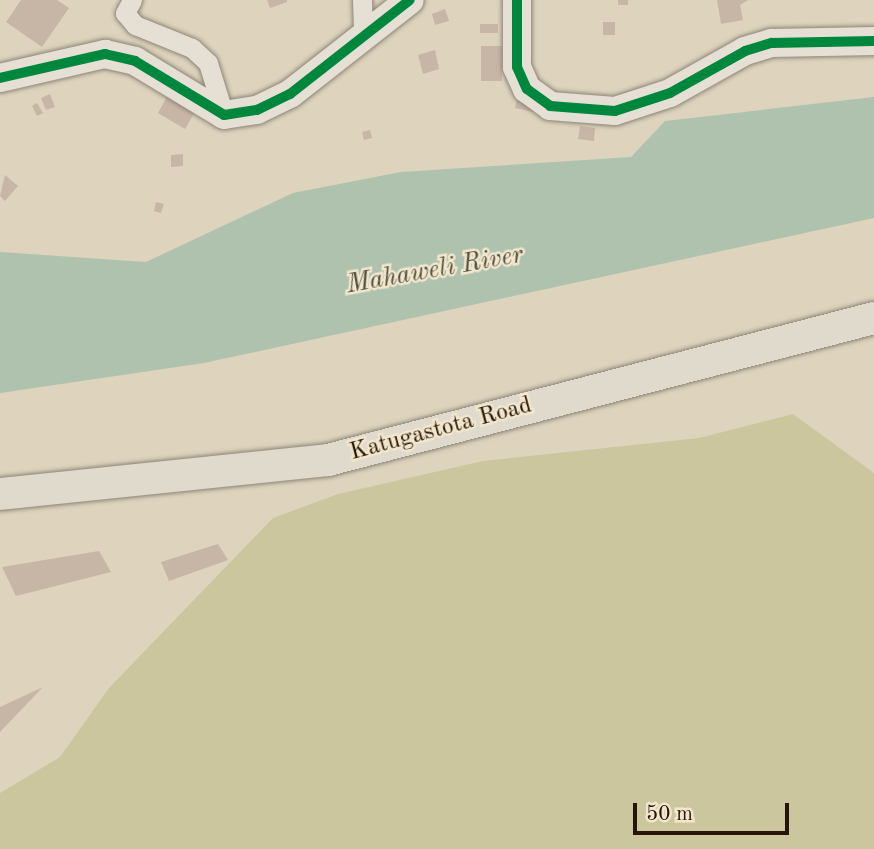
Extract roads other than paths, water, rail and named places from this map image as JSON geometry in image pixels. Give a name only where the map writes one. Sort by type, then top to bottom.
[{"type":"main road","name":"Katugastota Road","points":[[0,494],[328,460],[874,318]]},
{"type":"street","points":[[132,0],[125,13],[135,25],[192,48],[208,63],[224,115]]},
{"type":"street","points":[[362,0],[363,34]]},
{"type":"street","points":[[0,78],[105,54],[135,61],[224,115],[257,110],[290,94],[363,34],[410,0]]},
{"type":"street","points":[[517,0],[517,67],[527,89],[550,106],[615,111],[670,93],[772,43],[874,41]]},
{"type":"water","name":"Mahaweli River","points":[[874,97],[874,218],[204,363],[0,393],[0,252],[146,262],[293,193],[401,172],[631,157],[665,121]]}]
